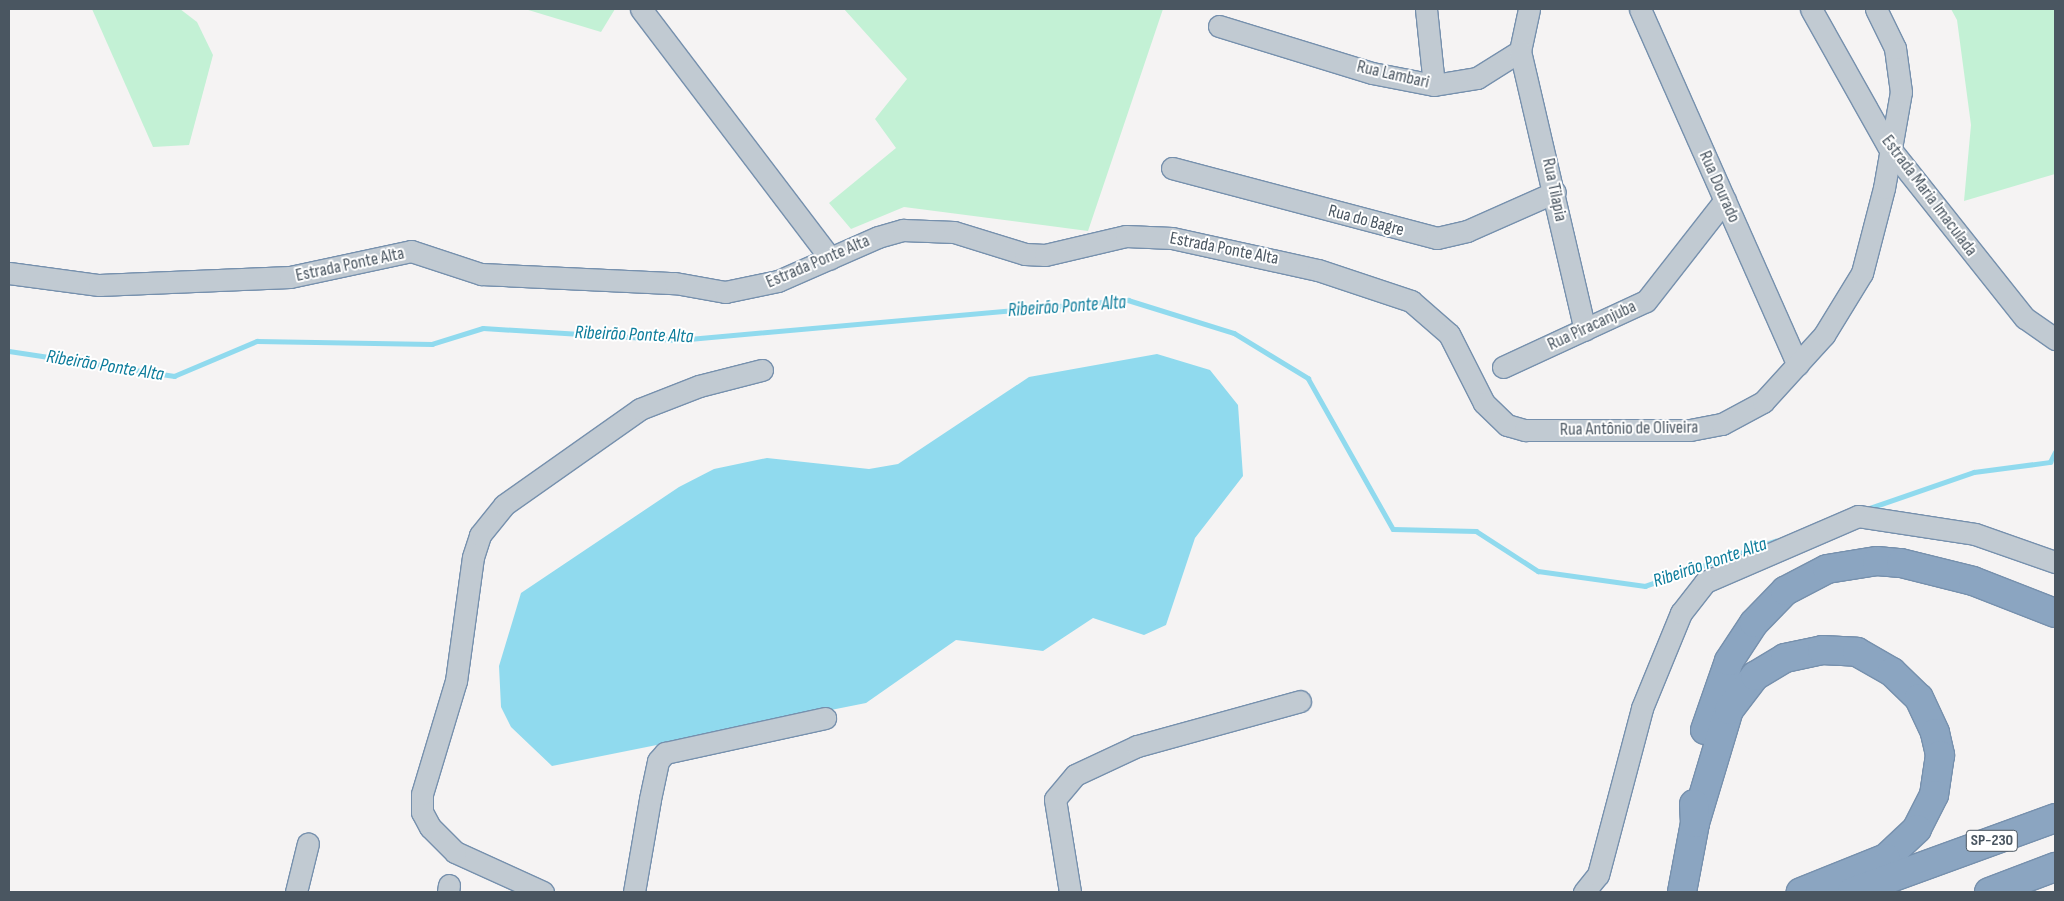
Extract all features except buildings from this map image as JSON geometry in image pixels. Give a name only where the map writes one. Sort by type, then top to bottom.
[{"type":"highway","points":[[1693,833],[1696,766],[1729,661],[1769,605],[1804,578],[1850,563],[1901,563],[1973,581],[2055,613]]},
{"type":"highway","points":[[1682,892],[1693,833],[1729,710],[1755,676],[1785,658],[1822,650],[1857,652],[1892,672],[1919,698],[1936,733],[1940,755],[1934,795],[1917,829],[1886,858],[1801,892]]},
{"type":"highway","name":"SP-230","points":[[1852,892],[2055,818]]},
{"type":"highway","points":[[2010,892],[2054,868]]},
{"type":"highway","name":"SP-230","points":[[1989,892],[2054,868]]},
{"type":"street","points":[[641,9],[830,258]]},
{"type":"street","points":[[1426,9],[1434,85]]},
{"type":"street","points":[[1520,51],[1529,9]]},
{"type":"street","name":"Rua Dourado","points":[[1640,9],[1798,365]]},
{"type":"street","name":"Estrada Maria Imaculada","points":[[1811,9],[1888,146],[2019,312],[2055,340]]},
{"type":"street","name":"Rua Antônio de Oliveira","points":[[1526,430],[1690,430],[1722,424],[1764,402],[1798,365],[1844,308],[1862,273],[1884,188],[1888,146],[1901,75],[1895,48],[1876,9]]},
{"type":"street","name":"Rua Lambari","points":[[1219,26],[1372,73],[1434,85],[1462,84],[1520,51]]},
{"type":"street","name":"Rua Tilapia","points":[[1520,51],[1555,192],[1585,330]]},
{"type":"street","name":"Rua do Bagre","points":[[1172,168],[1437,238],[1467,231],[1555,192]]},
{"type":"street","name":"Rua Piracanjuba","points":[[1503,367],[1638,307],[1656,292],[1725,200]]},
{"type":"street","name":"Estrada Ponte Alta","points":[[9,273],[99,284],[290,277],[411,251],[481,274],[675,283],[725,292],[752,290],[878,237],[925,228],[954,232],[1024,254],[1069,253],[1126,236],[1150,236],[1268,257],[1387,292],[1430,314],[1449,334],[1494,416],[1526,430]]},
{"type":"street","points":[[543,892],[455,852],[430,827],[422,812],[422,794],[456,681],[473,557],[480,535],[504,505],[640,409],[700,386],[762,370]]},
{"type":"street","points":[[1584,892],[1598,875],[1642,708],[1681,613],[1705,582],[1858,516],[1869,515],[1975,534],[2055,562]]},
{"type":"street","points":[[1070,892],[1055,799],[1075,775],[1137,746],[1300,701]]},
{"type":"street","points":[[634,892],[658,761],[665,754],[825,718]]},
{"type":"street","points":[[296,892],[308,843]]},
{"type":"green space","points":[[92,9],[180,9],[197,22],[213,55],[189,145],[153,147]]},
{"type":"green space","points":[[525,9],[615,9],[601,32]]},
{"type":"green space","points":[[844,9],[1163,9],[1088,231],[904,207],[851,229],[829,203],[896,148],[875,119],[907,79]]},
{"type":"green space","points":[[1951,9],[2055,9],[2055,174],[1964,201],[1971,125],[1957,20]]},
{"type":"water","points":[[1157,354],[1210,370],[1238,405],[1243,476],[1195,538],[1166,625],[1144,635],[1093,618],[1043,651],[956,640],[866,703],[552,766],[511,727],[501,707],[499,666],[521,593],[679,487],[714,469],[767,458],[869,469],[898,464],[1029,377]]},
{"type":"waterway","name":"Ribeirão Ponte Alta","points":[[9,351],[174,376],[257,341],[432,344],[483,328],[678,340],[1128,300],[1234,333],[1308,378],[1393,529],[1476,531],[1538,571],[1645,586],[1775,541]]},
{"type":"waterway","name":"Ribeirão Ponte Alta","points":[[1867,509],[1974,472],[2050,462],[2055,452]]}]
